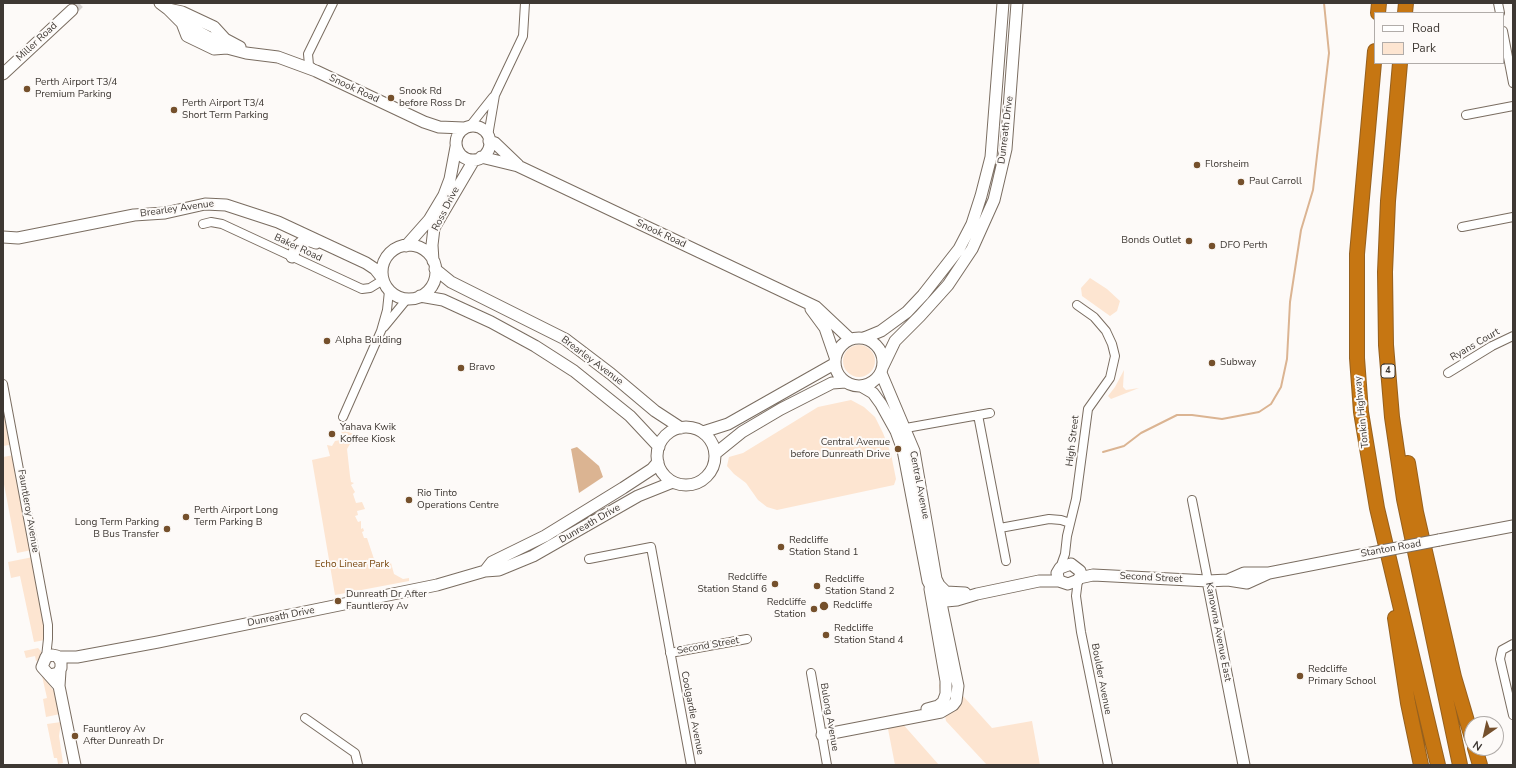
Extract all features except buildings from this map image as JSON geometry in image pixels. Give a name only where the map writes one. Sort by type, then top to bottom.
[{"type":"highway","name":"Tonkin Highway","points":[[1374,62],[1357,254],[1357,358],[1361,412],[1377,508],[1438,765]]},
{"type":"highway","name":"4","points":[[1400,64],[1388,201],[1385,272],[1386,345],[1392,417],[1404,499],[1441,676]]},
{"type":"highway","name":"4","points":[[1386,345],[1416,512],[1454,678],[1465,716]]},
{"type":"highway","points":[[1377,508],[1408,703],[1421,765]]},
{"type":"highway","points":[[1441,676],[1460,765]]},
{"type":"highway","points":[[1441,676],[1468,765]]},
{"type":"main road","name":"Dunreath Drive","points":[[864,338],[881,330],[907,312],[924,295],[959,249],[972,224],[991,158],[1002,3]]},
{"type":"main road","name":"Dunreath Drive","points":[[882,369],[895,341],[948,285],[968,255],[975,244],[994,200],[1006,149],[1017,3]]},
{"type":"main road","points":[[170,8],[183,25],[234,47]]},
{"type":"main road","points":[[170,8],[191,24],[234,47]]},
{"type":"main road","name":"Miller Road","points":[[3,74],[72,10]]},
{"type":"main road","name":"Snook Road","points":[[234,47],[278,57],[316,71],[424,122],[439,127],[467,127]]},
{"type":"main road","points":[[467,127],[480,128],[488,138],[488,150],[478,159],[465,158],[456,147],[456,138],[467,127]]},
{"type":"main road","name":"Snook Road","points":[[488,138],[518,166]]},
{"type":"main road","name":"Ross Drive","points":[[406,246],[428,220],[444,195],[450,179],[456,147]]},
{"type":"main road","name":"Snook Road","points":[[478,159],[518,166],[816,307],[850,339]]},
{"type":"main road","name":"Ross Drive","points":[[434,265],[432,245],[434,228],[478,159]]},
{"type":"main road","name":"Brearley Avenue","points":[[3,237],[18,238],[134,215],[165,213],[198,205],[214,203],[226,204],[249,211],[372,266],[383,279]]},
{"type":"main road","points":[[292,257],[296,247],[305,241],[312,241],[326,248],[338,250]]},
{"type":"main road","points":[[406,246],[422,249],[434,265],[432,285],[420,296],[407,299],[400,298],[389,291],[383,279],[382,266],[388,255],[396,248],[406,246]]},
{"type":"main road","name":"Brearley Avenue","points":[[434,265],[451,282],[565,340],[611,374],[655,411],[681,428]]},
{"type":"main road","name":"Brearley Avenue","points":[[420,296],[443,300],[491,322],[535,346],[574,371],[630,416],[659,446]]},
{"type":"main road","name":"Snook Road","points":[[803,302],[825,328],[834,361]]},
{"type":"main road","points":[[703,432],[728,424],[834,361],[840,346],[850,339],[864,338],[877,345],[881,351],[882,369],[873,382],[861,386],[846,382],[832,383],[781,409],[742,432],[716,453]]},
{"type":"main road","points":[[834,361],[840,377],[846,382]]},
{"type":"main road","name":"Central Avenue","points":[[882,369],[890,398],[906,428],[914,451],[934,593],[946,598]]},
{"type":"main road","name":"Central Avenue","points":[[821,732],[932,708],[943,702],[946,694],[946,681],[935,615],[932,580],[902,450],[896,432],[881,404],[873,393],[861,386]]},
{"type":"main road","points":[[688,427],[703,432],[709,438],[716,453],[714,466],[706,479],[693,485],[679,485],[673,482],[666,477],[658,462],[659,446],[667,434],[681,428],[688,427]]},
{"type":"main road","name":"Dunreath Drive","points":[[485,571],[492,562],[545,536],[623,488],[652,469],[658,462]]},
{"type":"main road","name":"Dunreath Drive","points":[[55,664],[77,657],[438,585],[485,571],[499,570],[534,556],[638,496],[673,482]]},
{"type":"main road","name":"Stanton Road","points":[[1208,581],[1228,580],[1244,573],[1269,573],[1513,526]]},
{"type":"main road","name":"Second Street","points":[[946,598],[977,594],[1069,575],[1208,581]]},
{"type":"main road","name":"Kanowna Avenue East","points":[[1208,581],[1244,765]]},
{"type":"main road","points":[[935,615],[946,598]]},
{"type":"main road","name":"Central Avenue","points":[[946,598],[947,631]]},
{"type":"main road","name":"Central Avenue","points":[[821,732],[941,712],[953,706],[956,701],[958,686],[947,631],[946,598]]},
{"type":"main road","points":[[55,664],[75,765]]},
{"type":"street","points":[[316,71],[309,65],[308,54],[333,3]]},
{"type":"street","points":[[467,127],[495,95],[523,36],[525,3]]},
{"type":"street","points":[[1504,41],[1513,83]]},
{"type":"street","points":[[488,138],[495,95]]},
{"type":"street","points":[[1466,115],[1513,106]]},
{"type":"street","points":[[1462,226],[1513,217]]},
{"type":"street","name":"Baker Road","points":[[203,224],[211,222],[222,224],[365,289],[383,279]]},
{"type":"street","points":[[343,417],[382,331],[387,310],[389,291]]},
{"type":"street","points":[[382,331],[407,299]]},
{"type":"street","name":"High Street","points":[[1069,575],[1065,545],[1076,499],[1088,409],[1110,378],[1115,356],[1112,344],[1106,331],[1094,317],[1077,305]]},
{"type":"street","name":"Ryans Court","points":[[1448,372],[1492,346],[1513,336]]},
{"type":"street","name":"Fauntleroy Avenue","points":[[3,384],[48,625],[48,639],[55,664]]},
{"type":"street","points":[[906,428],[990,413]]},
{"type":"street","points":[[978,415],[1006,561]]},
{"type":"street","name":"Kanowna Avenue East","points":[[1192,500],[1208,581]]},
{"type":"street","points":[[1000,528],[1049,519],[1061,520],[1070,523]]},
{"type":"street","name":"Coolgardie Avenue","points":[[589,559],[651,547],[691,765]]},
{"type":"street","points":[[1065,554],[1069,575]]},
{"type":"street","name":"Boulder Avenue","points":[[1069,575],[1076,596],[1108,765]]},
{"type":"street","name":"Second Street","points":[[670,653],[747,640]]},
{"type":"street","points":[[1513,644],[1502,650],[1500,659],[1513,715]]},
{"type":"street","name":"Bulong Avenue","points":[[811,673],[827,765]]},
{"type":"street","points":[[305,718],[355,754],[358,765]]},
{"type":"green space","points":[[1090,278],[1107,289],[1120,301],[1117,311],[1110,316],[1082,296],[1081,288]]},
{"type":"green space","points":[[856,345],[862,345],[872,352],[875,361],[874,367],[868,374],[862,377],[856,377],[846,370],[843,364],[843,358],[850,348]]},
{"type":"green space","points":[[1124,370],[1123,387],[1126,390],[1139,388],[1111,399],[1108,396],[1115,387]]},
{"type":"green space","points":[[851,400],[864,407],[875,417],[891,454],[896,479],[894,485],[777,510],[767,507],[758,500],[746,483],[734,474],[727,466],[729,457],[743,453],[818,407]]},
{"type":"green space","points":[[7,406],[15,444],[3,446],[3,407]]},
{"type":"green space","name":"Echo Linear Park","points":[[341,429],[366,439],[364,441],[350,444],[347,449],[351,482],[354,483],[351,485],[355,492],[353,494],[356,503],[362,502],[365,509],[357,511],[358,515],[355,516],[358,522],[361,521],[361,529],[363,528],[364,531],[362,532],[364,538],[367,538],[375,562],[378,561],[379,564],[384,562],[384,564],[391,563],[394,574],[403,579],[409,578],[409,581],[335,595],[312,460],[330,456],[327,445],[332,446],[335,441],[340,440],[342,436]]},
{"type":"green space","points":[[14,455],[32,550],[17,553],[3,479],[3,457]]},
{"type":"green space","points":[[33,557],[46,633],[45,640],[34,642],[20,576],[11,578],[8,562]]},
{"type":"green space","points":[[38,648],[41,651],[40,659],[36,661],[35,656],[26,658],[24,651]]},
{"type":"green space","points":[[42,676],[54,691],[60,714],[46,717],[43,699],[47,698]]},
{"type":"green space","points":[[944,679],[949,688],[955,687],[992,728],[1032,721],[1040,765],[987,765],[946,721],[939,685]]},
{"type":"green space","points":[[61,722],[59,736],[63,763],[58,764],[57,758],[54,758],[47,724]]},
{"type":"green space","points":[[901,722],[939,765],[895,765],[888,729]]},
{"type":"shaded area","points":[[577,447],[599,466],[603,477],[579,493],[571,449]]},
{"type":"waterway","points":[[1103,452],[1124,446],[1141,433],[1177,415],[1192,415],[1222,419],[1259,412],[1271,404],[1281,387],[1287,359],[1290,302],[1301,230],[1313,190],[1329,53],[1324,3]]},
{"type":"tunnel","points":[[72,10],[79,3]]},
{"type":"place","name":"Perth Airport T3/4 Premium Parking","points":[[27,89]]},
{"type":"place","name":"Snook Rd before Ross Dr","points":[[391,98]]},
{"type":"place","name":"Perth Airport T3/4 Short Term Parking","points":[[174,110]]},
{"type":"place","name":"Florsheim","points":[[1197,165]]},
{"type":"place","name":"Paul Carroll","points":[[1241,182]]},
{"type":"place","name":"Bonds Outlet","points":[[1189,241]]},
{"type":"place","name":"DFO Perth","points":[[1212,246]]},
{"type":"place","name":"Alpha Building","points":[[327,341]]},
{"type":"place","name":"Subway","points":[[1212,363]]},
{"type":"place","name":"Bravo","points":[[461,368]]},
{"type":"place","name":"Yahava Kwik Koffee Kiosk","points":[[332,434]]},
{"type":"place","name":"Central Avenue before Dunreath Drive","points":[[898,449]]},
{"type":"place","name":"Rio Tinto Operations Centre","points":[[409,500]]},
{"type":"place","name":"Perth Airport Long Term Parking B","points":[[186,517]]},
{"type":"place","name":"Long Term Parking B Bus Transfer","points":[[167,529]]},
{"type":"place","name":"Redcliffe Station Stand 1","points":[[781,547]]},
{"type":"place","name":"Redcliffe Station Stand 6","points":[[775,584]]},
{"type":"place","name":"Redcliffe Station Stand 2","points":[[817,586]]},
{"type":"place","name":"Dunreath Dr After Fauntleroy Av","points":[[338,601]]},
{"type":"place","name":"Redcliffe","points":[[824,606]]},
{"type":"place","name":"Redcliffe Station","points":[[814,609]]},
{"type":"place","name":"Redcliffe Station Stand 4","points":[[826,635]]},
{"type":"place","name":"Redcliffe Primary School","points":[[1300,676]]},
{"type":"place","name":"Fauntleroy Av After Dunreath Dr","points":[[75,736]]}]
